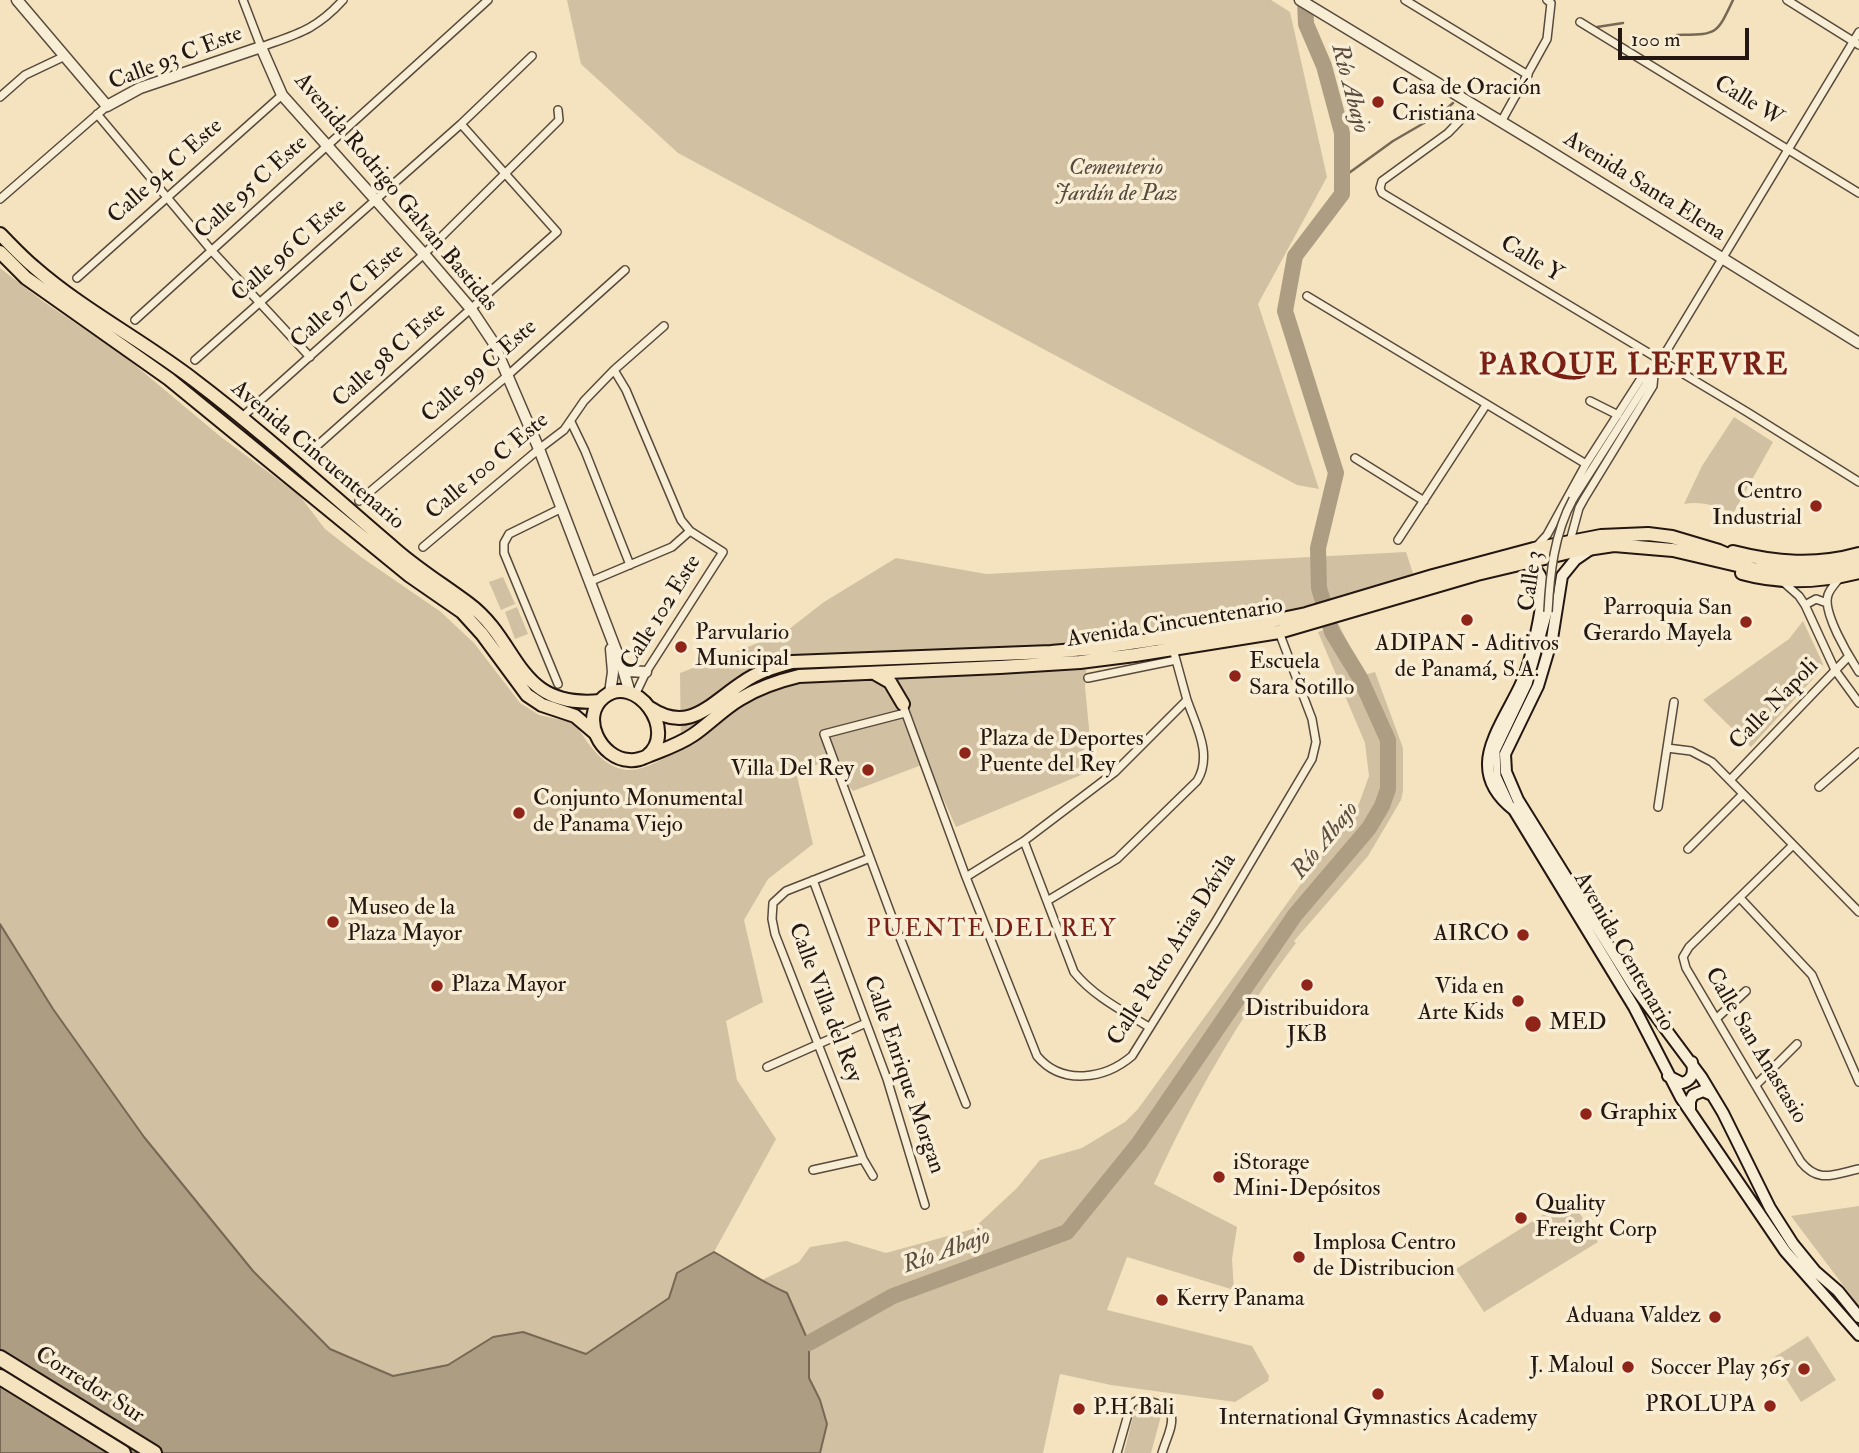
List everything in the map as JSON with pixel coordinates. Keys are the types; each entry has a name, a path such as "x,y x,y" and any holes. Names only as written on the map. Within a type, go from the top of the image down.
{"highway":[{"name":"Corredor Sur","path":"0,1358 154,1453"},
{"name":"Corredor Sur","path":"0,1377 123,1453"}],"main road":[{"name":"Avenida Cincuentenario","path":"0,234 34,268 192,379 397,551 471,605 491,626 535,686 548,694 572,701 605,697"},
{"name":"Avenida Cincuentenario","path":"0,252 26,278 169,379 410,576 462,612 482,634 527,695 542,705 575,716 595,733"},
{"name":"Avenida Cincuentenario","path":"1334,612 1433,576 1570,541 1625,534 1672,537 1719,556 1761,568 1810,571 1859,564"},
{"name":"Avenida Cincuentenario","path":"650,708 672,719 691,717 703,712 743,682 776,666 807,660 1051,652 1308,619 1525,562 1614,545 1800,562 1821,562 1859,554"},
{"path":"1542,580 1550,570 1559,572 1562,576 1575,560 1592,548"},
{"name":"Avenida Cincuentenario","path":"1719,556 1726,568 1745,575 1780,580 1813,580 1859,572"},
{"path":"1525,562 1536,570 1542,580"},
{"name":"Avenida Centenario","path":"1562,576 1545,663 1528,708 1508,745 1504,759 1506,772 1518,800 1635,988 1692,1062 1770,1208 1793,1244 1859,1317"},
{"name":"Avenida Centenario","path":"1542,580 1534,643 1521,684 1511,698 1488,755 1494,787 1503,801 1514,810 1634,1007 1668,1076 1690,1111 1785,1251 1859,1335"},
{"name":"Avenida Cincuentenario","path":"647,756 692,735 738,699 766,686 799,676 1080,662 1175,654 1279,632 1308,619"},
{"path":"776,666 878,664 895,672"},
{"path":"903,704 906,683 923,670"},
{"path":"872,673 890,682 903,704"},
{"path":"619,692 632,694 650,708 659,736 656,747 647,756 634,761 622,759 605,749 595,733 593,718 605,697 619,692"},
{"path":"1668,1076 1682,1083 1689,1080 1694,1071 1692,1062"},
{"path":"1690,1111 1693,1095 1703,1091 1712,1095"}],"street":[{"path":"17,0 107,106"},
{"path":"243,0 261,47"},
{"name":"Calle 93 C Este","path":"0,199 107,106 140,88 311,29 328,17 343,0"},
{"name":"Calle 95 C Este","path":"135,320 488,0"},
{"name":"Avenida Santa Elena","path":"1300,0 1859,343"},
{"path":"1405,0 1528,75"},
{"path":"1787,0 1856,43"},
{"path":"1501,122 1547,40 1549,1"},
{"name":"Calle W","path":"1580,22 1859,192"},
{"name":"Calle 3","path":"1514,810 1497,776 1496,751 1528,684 1548,612 1553,557 1573,499 1856,43 1859,32"},
{"name":"Avenida Rodrigo Galvan Bastidas","path":"261,47 282,95 471,309 493,342 539,449 632,694"},
{"path":"0,97 25,75 65,56"},
{"name":"Calle 96 C Este","path":"195,360 461,124 533,56"},
{"name":"Calle 94 C Este","path":"77,278 282,95"},
{"name":"Calle Y","path":"1474,106 1448,133 1382,181 1382,194 1859,482"},
{"name":"Calle 97 C Este","path":"241,418 424,254 559,120 558,110"},
{"path":"97,114 165,198 310,357"},
{"path":"461,124 505,174"},
{"name":"Calle 98 C Este","path":"310,452 556,232 505,174"},
{"name":"Calle 99 C Este","path":"359,501 507,376 625,270"},
{"path":"1307,296 1586,464"},
{"name":"Calle 100 C Este","path":"423,547 565,430 584,401 664,326"},
{"path":"589,582 672,547 690,531 681,520 626,390 614,370"},
{"name":"Calle 3","path":"1534,549 1547,535 1586,464 1640,380 1655,370"},
{"name":"Calle 3","path":"1570,541 1579,508 1653,386 1655,370"},
{"path":"1590,401 1618,415"},
{"path":"1398,540 1486,405"},
{"path":"570,422 586,452 630,565"},
{"path":"1355,458 1424,501"},
{"path":"558,684 504,553 504,542 509,534 562,508"},
{"name":"Calle 102 Este","path":"632,694 723,552 690,531"},
{"path":"1841,576 1830,591 1827,603 1829,613 1859,672"},
{"path":"1780,580 1799,596 1805,605 1835,670 1859,704"},
{"path":"1805,605 1816,598 1827,603"},
{"name":"Calle Pedro Arias Dávila","path":"895,672 903,704 966,877 1037,1056 1049,1068 1074,1076 1091,1076 1118,1068 1132,1056 1312,759 1315,742 1312,719 1279,632"},
{"name":"Avenida Rodrigo Galvan Bastidas","path":"605,697 614,672 610,635"},
{"path":"1047,901 1116,859 1197,781 1203,772 1205,754 1175,654 1088,678"},
{"name":"Calle Napoli","path":"1730,780 1849,656"},
{"path":"622,666 628,671 646,672"},
{"path":"966,877 1024,841 1115,772 1187,700"},
{"path":"1658,807 1674,702"},
{"path":"903,704 824,734 966,1104"},
{"path":"1667,748 1702,755 1730,780 1859,912"},
{"path":"1819,787 1859,752"},
{"path":"1688,849 1743,794"},
{"path":"1024,841 1069,960 1083,984 1149,1027"},
{"name":"Calle San Anastasio","path":"1793,845 1689,947 1683,957 1686,968 1801,1162 1810,1172 1820,1177 1859,1169"},
{"name":"Calle Villa del Rey","path":"870,858 786,891 773,903 772,919 775,934 863,1159 873,1177"},
{"name":"Calle Enrique Morgan","path":"813,880 887,1079 925,1205"},
{"path":"1740,898 1814,978 1859,1082"},
{"path":"1717,1018 1746,991"},
{"path":"767,1067 866,1023"},
{"path":"1757,1084 1797,1044"},
{"path":"813,1170 863,1159"},
{"path":"1117,1453 1131,1404 1143,1399 1167,1406 1171,1412 1172,1419 1162,1453"}],"green space":[{"name":"Cementerio Jardín de Paz","path":"567,0 1271,0 1290,12 1327,177 1258,304 1319,489 1297,485 678,153 581,64"},
{"path":"0,268 44,302 124,356 221,437 299,495 325,529 441,612 474,643 520,703 539,715 575,723 587,742 603,759 622,769 645,767 681,749 680,673 784,633 824,602 896,558 986,574 1406,552 1415,579 1265,616 1088,645 1085,687 1093,770 956,827 927,763 853,791 828,761 796,772 813,844 768,879 744,920 763,1002 726,1021 737,1080 776,1139 714,1252 760,1281 799,1262 810,1247 846,1241 886,1253 973,1229 1017,1188 1040,1160 1082,1148 1125,1122 1138,1109 1359,804 1369,776 1365,743 1318,632 1339,625 1364,675 1375,672 1403,748 1401,800 1368,856 1294,941 1296,943 1236,1029 1201,1090 1154,1184 1237,1227 1232,1259 1234,1290 1127,1257 1107,1310 1252,1346 1269,1376 1268,1381 1235,1402 1111,1385 1060,1374 1043,1453 0,1453"},
{"path":"1734,417 1773,442 1735,510 1732,514 1709,504 1684,504 1702,466"},
{"path":"503,577 515,604 501,610 489,582"},
{"path":"517,607 528,634 515,639 505,612"},
{"path":"1803,621 1823,664 1821,670 1751,747 1703,700 1789,639"},
{"path":"1570,1198 1598,1242 1484,1312 1456,1269"},
{"path":"1859,1206 1859,1305 1858,1305 1791,1216"},
{"name":"Soccer Play 365","path":"1808,1336 1836,1380 1801,1402 1773,1358"},
{"path":"1135,1409 1161,1416 1151,1453 1124,1453"}],"shaded area":[{"path":"0,924 53,1009 144,1137 253,1271 330,1349 393,1376 448,1365 493,1337 523,1332 586,1354 669,1298 677,1273 714,1252 787,1293 809,1343 809,1378 820,1400 827,1424 820,1453 0,1453"}],"waterway":[{"name":"Río Abajo","path":"809,1343 893,1296 1067,1232 1139,1143 1295,915 1369,828 1382,806 1388,789 1388,740 1360,678 1332,632 1319,588 1318,548 1336,473 1285,311 1295,256 1342,194 1342,133 1324,66 1306,24 1305,0"},
{"path":"1677,35 1714,31 1723,21 1733,0"},
{"path":"1597,27 1623,23"},
{"path":"1342,178 1393,141 1443,112 1453,103"}],"place":[{"name":"Casa de Oración Cristiana","path":"1378,102"},
{"name":"Centro Industrial","path":"1816,506"},
{"name":"ADIPAN - Aditivos de Panamá, S.A.","path":"1467,620"},
{"name":"Parroquia San Gerardo Mayela","path":"1746,622"},
{"name":"Parvulario Municipal","path":"681,647"},
{"name":"Escuela Sara Sotillo","path":"1235,676"},
{"name":"Plaza de Deportes Puente del Rey","path":"965,753"},
{"name":"Villa Del Rey","path":"868,770"},
{"name":"Conjunto Monumental de Panama Viejo","path":"519,813"},
{"name":"Museo de la Plaza Mayor","path":"333,922"},
{"name":"AIRCO","path":"1523,935"},
{"name":"Distribuidora JKB","path":"1307,985"},
{"name":"Plaza Mayor","path":"437,986"},
{"name":"Vida en Arte Kids","path":"1518,1001"},
{"name":"MED","path":"1533,1024"},
{"name":"Graphix","path":"1586,1114"},
{"name":"iStorage Mini-Depósitos","path":"1219,1177"},
{"name":"Quality Freight Corp","path":"1521,1218"},
{"name":"Implosa Centro de Distribucion","path":"1299,1257"},
{"name":"Kerry Panama","path":"1162,1300"},
{"name":"Aduana Valdez","path":"1715,1317"},
{"name":"J. Maloul","path":"1628,1367"},
{"name":"Soccer Play 365","path":"1804,1369"},
{"name":"International Gymnastics Academy","path":"1378,1394"},
{"name":"PROLUPA","path":"1770,1406"},
{"name":"P.H. Bali","path":"1079,1409"}],"district":[{"name":"PARQUE LEFEVRE","path":"1634,368"},
{"name":"PUENTE DEL REY","path":"992,931"}]}
